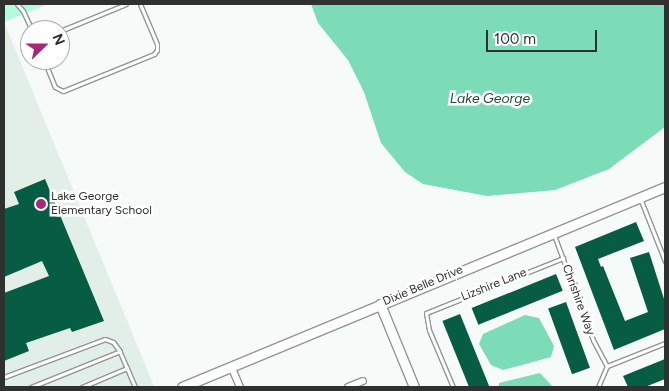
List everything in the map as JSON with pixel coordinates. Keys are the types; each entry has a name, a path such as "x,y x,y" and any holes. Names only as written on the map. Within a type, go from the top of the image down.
{"street":[{"name":"Dixie Belle Drive","path":"182,387 665,186"},
{"path":"380,304 414,387"},
{"path":"232,366 240,387"},
{"path":"348,387 364,381"}],"lane":[{"path":"17,4 27,20"},
{"path":"70,27 126,4"},
{"path":"48,70 55,87 63,92 154,54 157,50 157,44 140,4"},
{"path":"640,197 665,261"},
{"name":"Chrishire Way","path":"553,232 593,340 607,366"},
{"name":"Lizshire Lane","path":"453,387 429,330 426,314 563,258"},
{"path":"4,377 101,339 113,342 120,351 135,387"},
{"path":"598,387 607,366 665,343"},
{"path":"32,387 120,351"},
{"path":"82,387 127,368"}],"shaded area":[{"path":"4,4 48,4 4,22"},
{"name":"Lake George Elementary School","path":"4,22 20,61 20,70 24,70 154,386 4,387"}],"water":[{"name":"Lake George","path":"311,4 665,4 665,127 609,169 555,190 487,196 423,184 405,172 381,143 364,92 348,60 318,23"},
{"path":"525,315 539,318 554,346 551,357 503,370 491,365 479,344 483,334"},
{"path":"540,373 553,387 499,387 499,383"}],"building":[{"path":"45,179 104,321 72,332 70,328 26,343 29,351 4,361 4,293 49,276 42,261 4,277 4,209 19,204 14,192"},
{"path":"636,222 644,241 598,259 601,267 603,266 625,321 648,312 630,258 649,252 665,302 665,329 614,350 575,247"},
{"path":"556,274 563,291 478,325 472,308"},
{"path":"566,302 590,368 572,374 548,308"},
{"path":"460,314 489,387 469,387 442,321"},
{"path":"665,359 665,379 645,387 628,387 623,376"}],"place":[{"name":"Lake George Elementary School","path":"41,204"}]}
